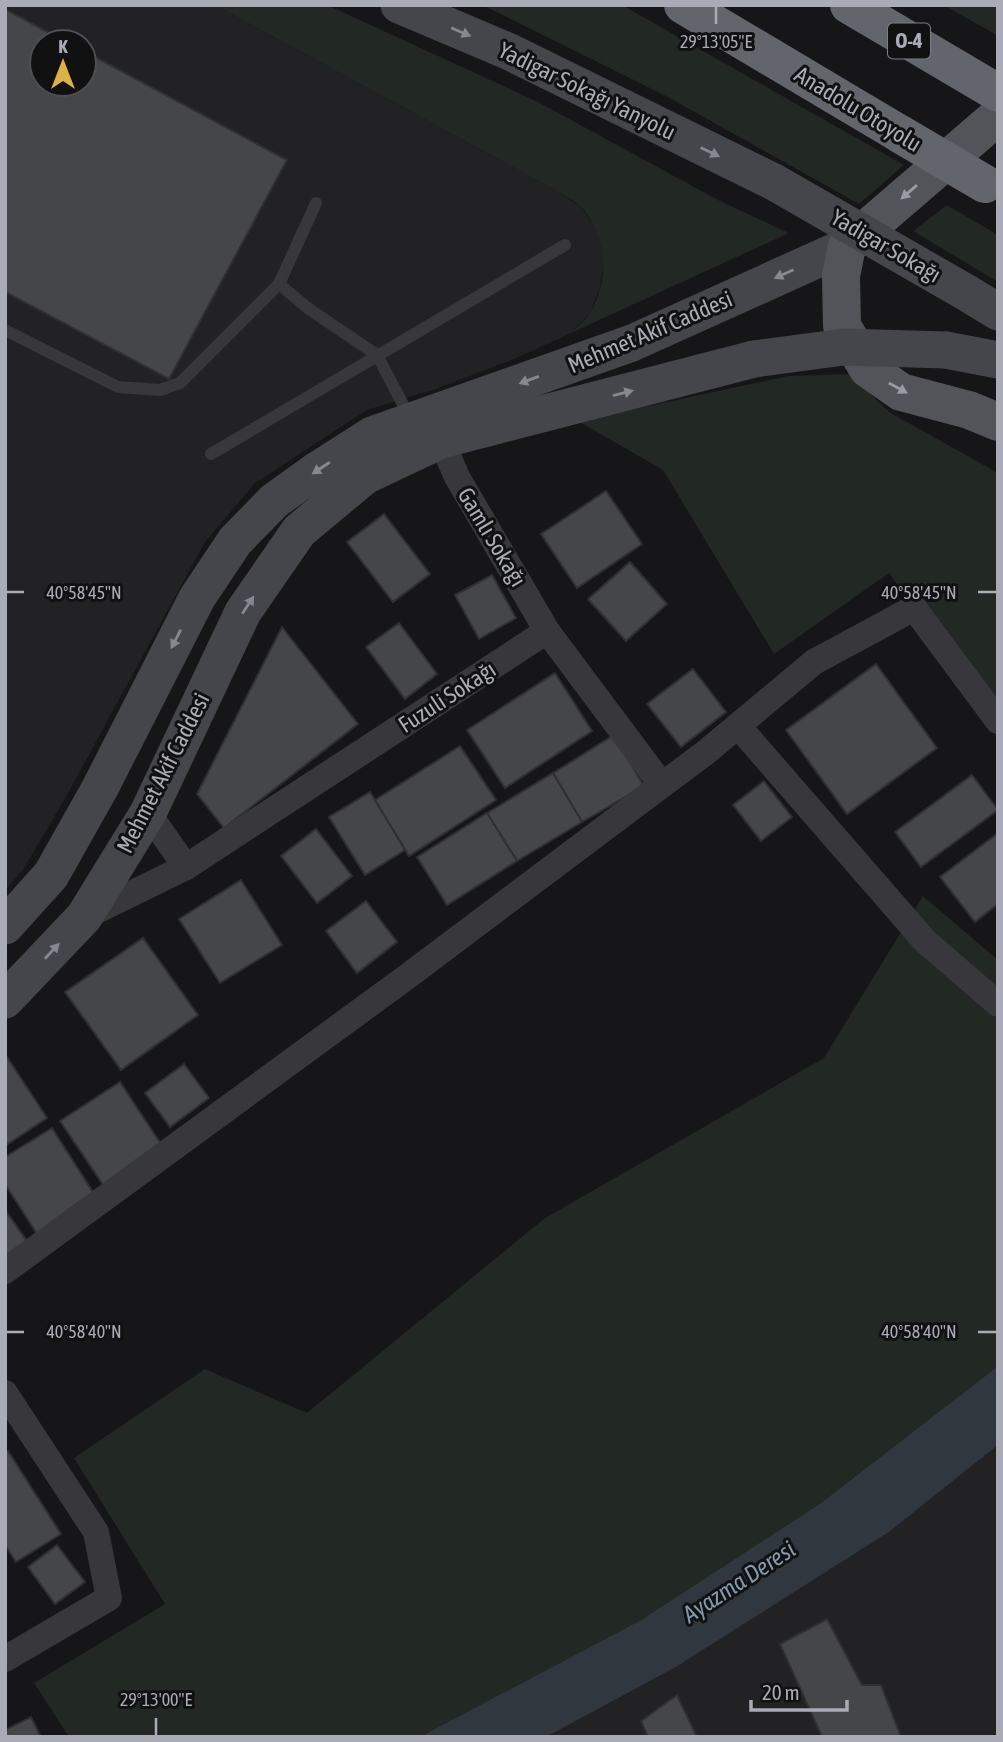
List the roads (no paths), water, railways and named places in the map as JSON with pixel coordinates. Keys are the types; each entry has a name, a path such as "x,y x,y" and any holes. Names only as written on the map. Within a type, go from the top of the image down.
{"highway":[{"name":"Anadolu Otoyolu","path":"683,5 992,188"},
{"name":"O-4","path":"849,5 984,85"}],"main road":[{"name":"Yadigar Sokağı Yanyolu","path":"398,5 510,52 774,182"},
{"name":"Mehmet Akif Caddesi","path":"5,1000 84,917 148,813 243,612 299,531 365,476 427,430 632,343 847,246 998,116"},
{"name":"Yadigar Sokağı","path":"774,182 998,312"},
{"path":"847,246 841,276 842,326 869,369 901,392 969,410 998,422"},
{"name":"Mehmet Akif Caddesi","path":"5,926 51,875 100,788 197,598 235,541 274,501 372,435 427,430 754,359 844,347 946,350 998,360"},
{"path":"274,501 299,531"}],"street":[{"name":"Gamlı Sokağı","path":"427,430 547,631"},
{"path":"5,1272 408,976 662,785 814,662 914,608 998,721"},
{"path":"547,631 662,785"},
{"name":"Fuzuli Sokağı","path":"84,917 186,867 547,631"},
{"path":"738,726 925,941 998,1004"},
{"path":"148,813 186,867"},
{"path":"5,1393 96,1532 109,1598 5,1659"}],"lane":[{"path":"5,330 118,387 160,390 180,383 279,284 316,203"},
{"path":"211,454 565,245"},
{"path":"279,284 309,309 377,355 427,430"}],"water":[{"name":"Ayazma Deresi","path":"998,1366 998,1445 889,1532 676,1667 546,1737 420,1737 641,1620 821,1503"}]}
